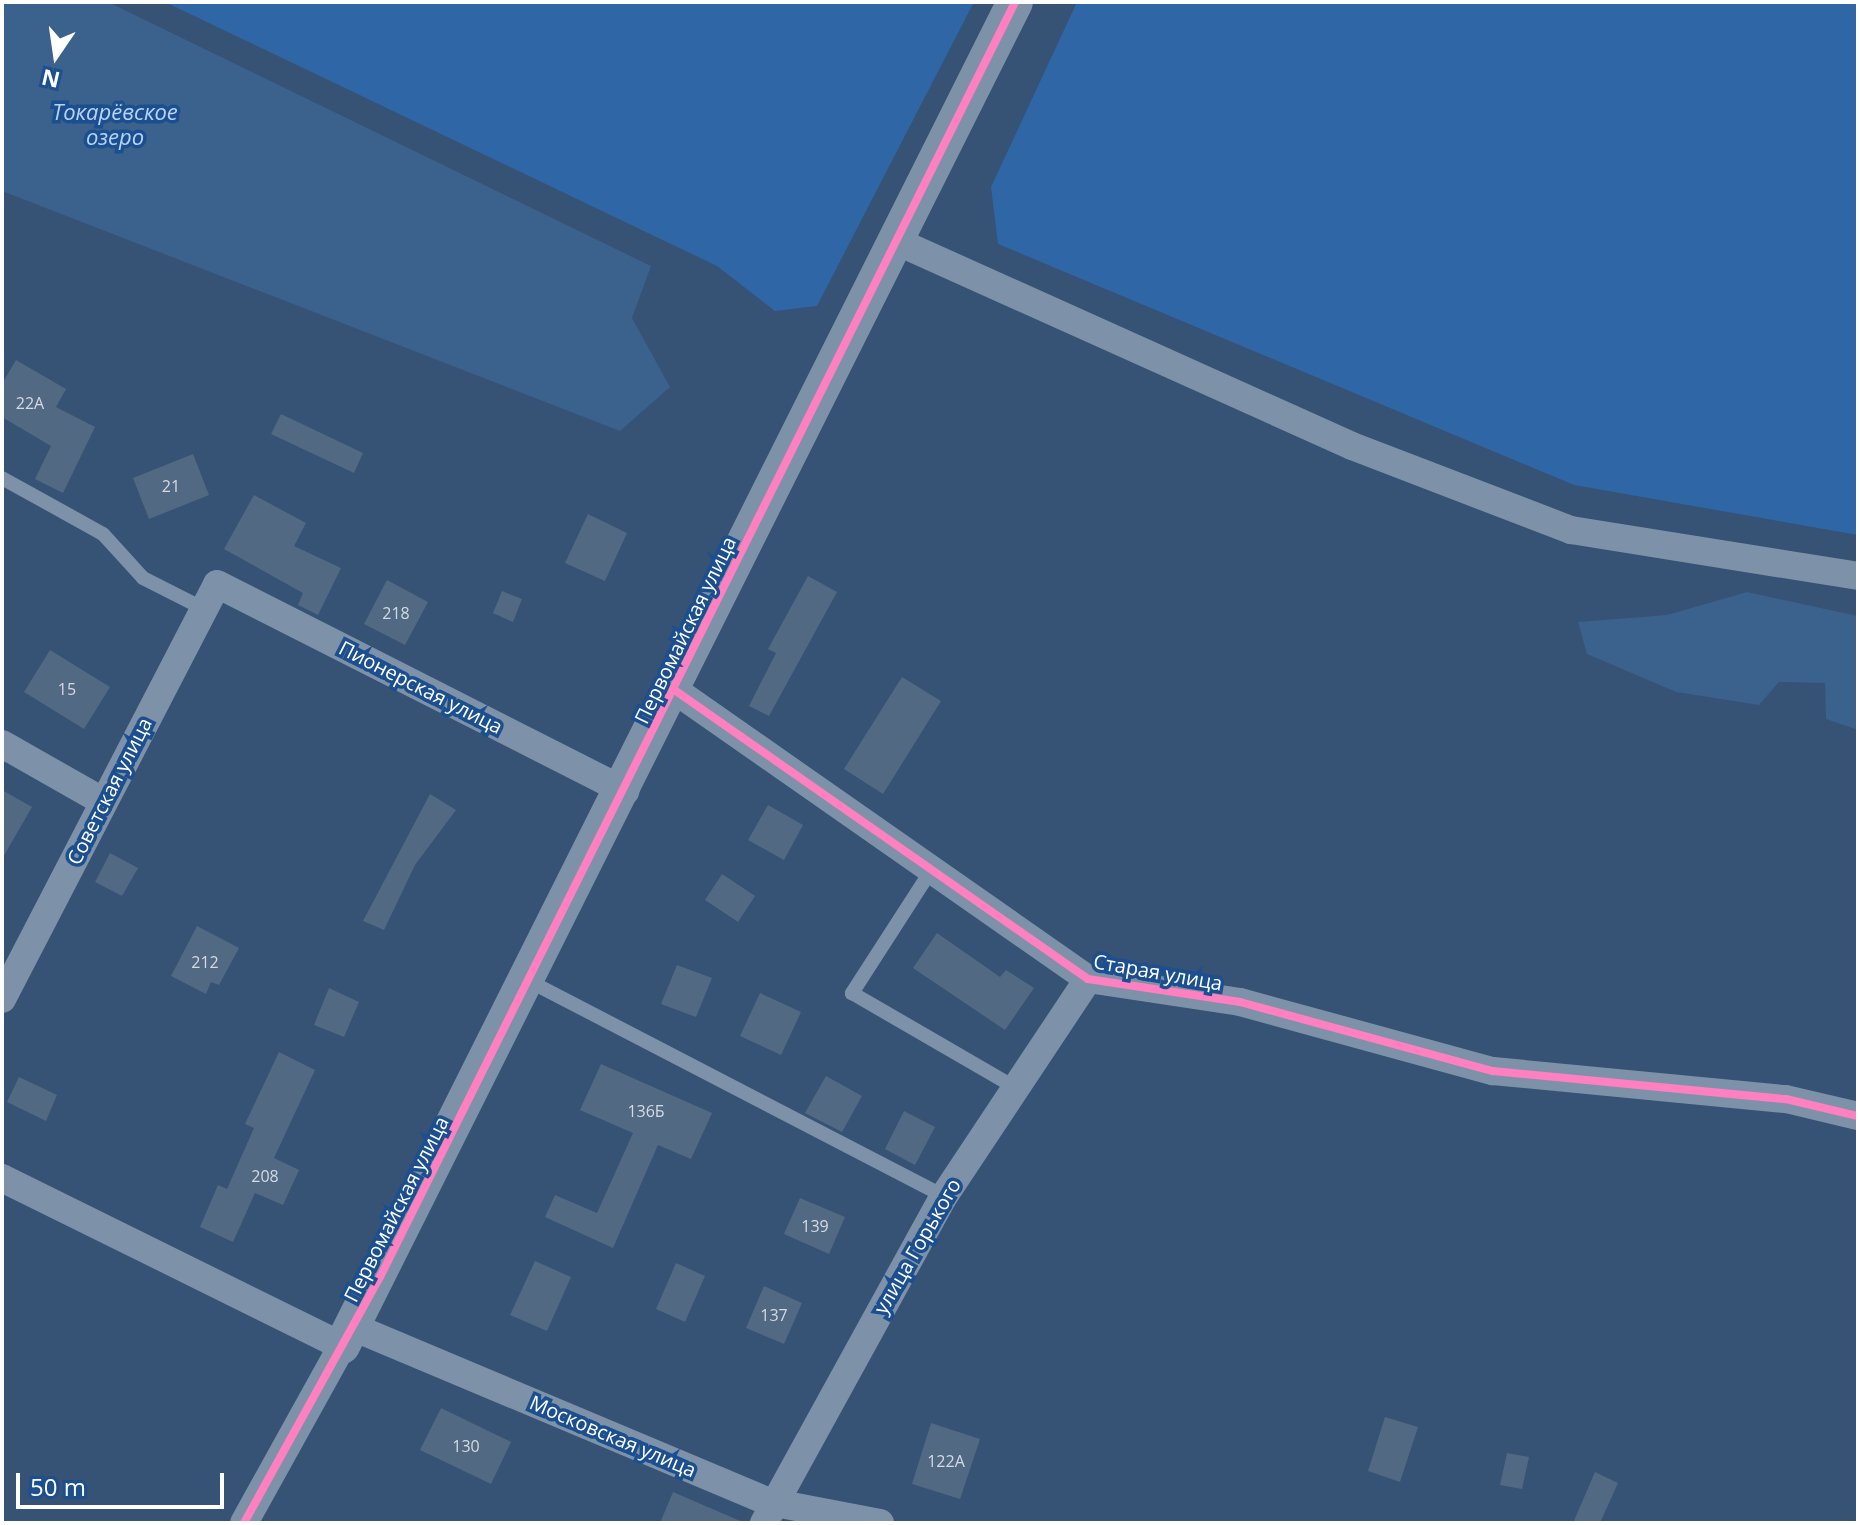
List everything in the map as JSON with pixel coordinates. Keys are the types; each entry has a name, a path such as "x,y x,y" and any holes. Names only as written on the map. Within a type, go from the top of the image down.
{"street":[{"name":"Первомайская улица","path":"244,1523 348,1336 529,981 1015,2"},
{"path":"896,241 1352,446 1571,530 1858,576"},
{"name":"Пионерская улица","path":"210,596 625,791"},
{"name":"Советская улица","path":"2,999 210,596"},
{"name":"Старая улица","path":"673,689 1088,979 1240,1002 1493,1071 1786,1099 1858,1116"},
{"path":"2,744 104,802"},
{"name":"улица Горького","path":"767,1512 944,1196 1088,979"},
{"name":"Московская улица","path":"2,1178 348,1336 767,1512 880,1523"}],"lane":[{"path":"2,478 103,534 143,578 210,596"},
{"path":"932,869 852,993 1014,1087"},
{"path":"529,981 944,1196"}],"shaded area":[{"path":"165,2 974,2 817,306 775,311 717,266"},
{"path":"1077,2 1858,2 1858,535 1574,485 998,244 991,187"}],"water":[{"name":"Токарёвское озеро","path":"2,2 108,2 651,266 632,318 670,387 620,431 2,191"},
{"path":"1747,592 1858,616 1858,730 1826,719 1825,683 1779,682 1759,705 1676,692 1587,654 1578,622 1667,615"}],"building":[{"path":"16,360 66,389 56,407 95,427 63,493 35,479 51,446 2,417 2,384"},
{"path":"281,414 363,453 354,473 271,434"},
{"path":"193,454 209,495 149,519 133,478"},
{"path":"254,495 306,523 294,546 341,568 318,615 298,605 303,593 224,549"},
{"path":"588,514 627,533 605,581 565,563"},
{"path":"808,576 837,592 769,716 749,706 776,653 768,649"},
{"path":"387,580 428,602 405,645 364,624"},
{"path":"502,591 522,599 513,622 493,613"},
{"path":"50,650 110,687 84,729 24,692"},
{"path":"902,677 941,701 883,794 844,769"},
{"path":"2,790 32,807 2,859"},
{"path":"430,794 456,810 415,865 384,930 363,921"},
{"path":"768,805 803,825 784,860 748,840"},
{"path":"110,853 138,868 122,896 95,882"},
{"path":"722,874 755,896 738,922 705,900"},
{"path":"197,926 239,948 219,985 211,982 206,994 171,976"},
{"path":"937,933 1000,977 1006,970 1034,988 1005,1030 913,968"},
{"path":"677,965 712,978 696,1017 661,1004"},
{"path":"329,988 359,1002 344,1037 314,1025"},
{"path":"760,993 801,1012 781,1055 740,1036"},
{"path":"279,1052 315,1070 274,1158 299,1170 283,1205 255,1193 233,1242 200,1227 218,1185 227,1189 254,1128 245,1124"},
{"path":"601,1064 712,1113 691,1159 658,1145 613,1248 545,1217 555,1195 597,1213 633,1133 580,1110"},
{"path":"826,1076 862,1096 842,1132 805,1113"},
{"path":"19,1077 57,1095 46,1121 7,1102"},
{"path":"904,1111 935,1127 915,1165 885,1149"},
{"path":"800,1198 845,1217 829,1254 784,1234"},
{"path":"535,1261 571,1277 547,1331 510,1315"},
{"path":"676,1263 705,1276 685,1322 656,1309"},
{"path":"764,1286 802,1303 784,1344 746,1328"},
{"path":"441,1408 511,1442 491,1484 420,1450"},
{"path":"1385,1417 1418,1427 1400,1482 1368,1471"},
{"path":"931,1423 980,1439 960,1499 912,1484"},
{"path":"1507,1453 1529,1457 1522,1489 1500,1485"},
{"path":"1595,1472 1618,1483 1600,1523 1573,1523"},
{"path":"673,1492 745,1523 660,1523"}],"cycle path":[{"path":"244,1523 380,1277 1015,2"},
{"path":"673,689 1088,979 1240,1002 1493,1071 1786,1099 1858,1116"}]}
